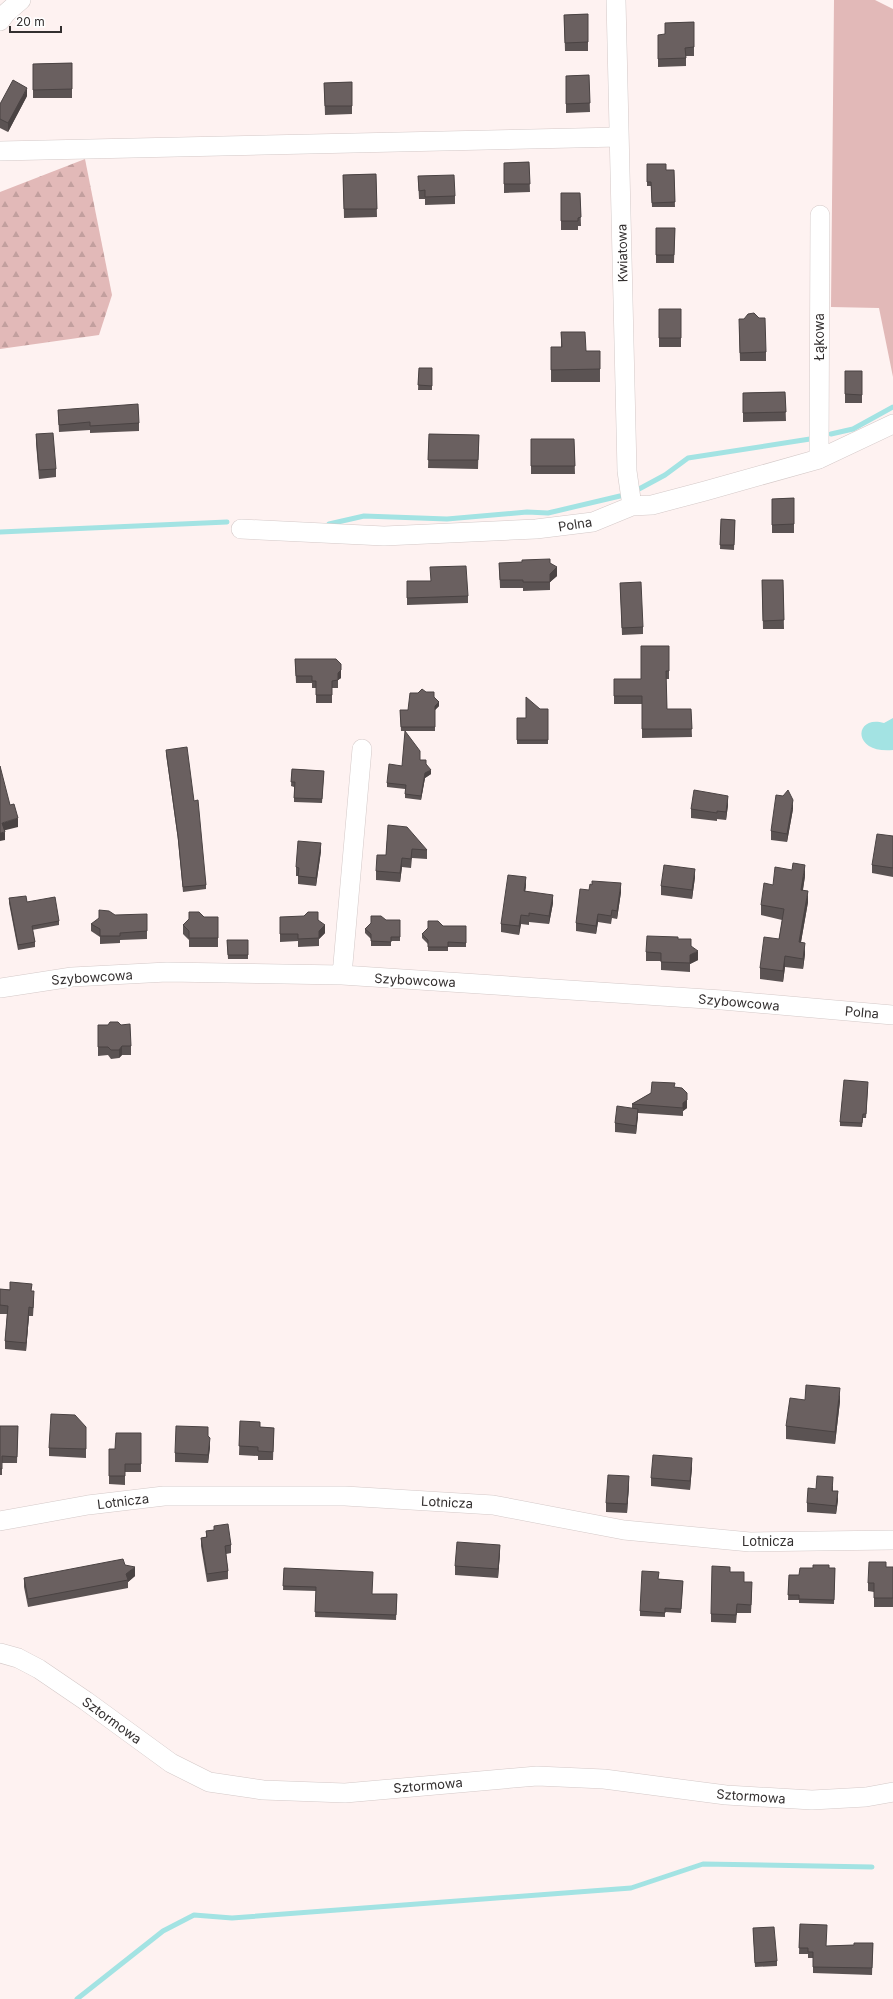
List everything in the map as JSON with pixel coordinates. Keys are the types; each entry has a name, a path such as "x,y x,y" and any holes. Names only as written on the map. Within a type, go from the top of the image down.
{"street":[{"path":"0,21 6,13 21,0"},
{"name":"Kwiatowa","path":"616,0 628,471 632,506"},
{"path":"0,151 619,137"},
{"name":"Łąkowa","path":"819,459 820,215"},
{"name":"Polna","path":"241,530 384,536 536,529 593,522 632,506 652,504 705,491 819,459 893,424"},
{"path":"342,975 362,750"},
{"name":"Szybowcowa","path":"0,988 72,977 167,972 342,975 585,990 831,1010"},
{"name":"Polna","path":"831,1010 893,1015"},
{"name":"Lotnicza","path":"0,1521 88,1505 164,1496 345,1496 493,1505 624,1530 750,1542 893,1540"},
{"name":"Sztormowa","path":"0,1653 18,1658 39,1669 171,1763 209,1782 263,1790 345,1792 537,1776 604,1779 726,1795 812,1800 866,1797 893,1792"}],"green space":[{"path":"834,0 875,0 893,9 893,377 879,308 831,307"},
{"path":"85,159 112,295 99,335 0,349 0,192"}],"water":[{"path":"893,718 893,750 879,750 870,746 864,741 862,735 863,729 867,724 874,722 884,723"}],"building":[{"path":"588,14 588,42 565,43 564,15"},
{"path":"694,22 694,47 685,48 686,58 658,59 658,35 665,34 665,23"},
{"path":"72,63 72,89 33,90 33,64"},
{"path":"589,75 590,103 566,104 566,76"},
{"path":"13,80 27,88 8,123 0,119 0,104"},
{"path":"352,82 352,106 325,106 324,83"},
{"path":"529,162 530,184 504,184 504,163"},
{"path":"647,164 666,164 666,170 674,170 675,202 652,203 651,182 647,182"},
{"path":"376,174 377,209 344,209 343,175"},
{"path":"454,175 455,196 425,197 425,190 419,191 418,176"},
{"path":"561,193 580,193 581,217 578,218 578,221 561,221"},
{"path":"656,228 675,228 674,255 656,255"},
{"path":"659,309 681,309 681,338 659,338"},
{"path":"754,313 759,318 765,318 766,352 740,353 739,319 744,319 748,314"},
{"path":"561,332 585,332 586,351 600,351 600,369 551,370 551,347 562,347"},
{"path":"419,368 432,368 432,386 418,385"},
{"path":"845,371 862,371 862,395 845,394"},
{"path":"785,392 786,412 743,413 743,393"},
{"path":"138,404 139,423 90,426 90,422 59,425 58,410"},
{"path":"53,433 56,469 39,470 36,434"},
{"path":"429,434 479,435 478,460 428,460"},
{"path":"531,439 574,439 575,466 531,466"},
{"path":"794,498 794,524 772,525 772,499"},
{"path":"721,519 735,520 734,545 720,545"},
{"path":"550,559 550,563 557,567 550,574 550,582 500,580 499,563"},
{"path":"466,566 468,596 407,598 407,581 431,581 430,567"},
{"path":"762,580 783,580 784,620 763,621"},
{"path":"641,582 643,627 622,628 620,583"},
{"path":"641,646 669,646 669,671 666,671 667,709 691,709 692,729 642,729 642,696 614,696 614,679 641,679"},
{"path":"295,659 336,659 341,664 341,670 338,673 338,680 332,681 332,695 316,695 316,681 312,681 312,676 296,676"},
{"path":"422,689 426,692 434,692 434,697 439,702 435,706 435,727 401,727 400,710 408,710 410,693 418,693"},
{"path":"526,697 540,709 548,709 548,740 517,740 517,718 526,718"},
{"path":"405,731 420,751 420,760 426,760 426,764 431,770 425,773 421,796 405,794 406,785 387,783 389,764 402,766"},
{"path":"187,747 194,801 198,800 206,885 183,887 178,836 166,750"},
{"path":"0,766 10,805 14,804 18,818 2,823 5,832 0,833"},
{"path":"292,769 324,771 322,799 294,798 295,782 291,782"},
{"path":"694,790 728,796 726,812 717,811 717,813 691,809"},
{"path":"788,790 793,800 787,834 771,831 776,795 783,796"},
{"path":"388,825 407,827 427,850 412,849 411,859 402,858 400,873 376,871 377,855 386,855"},
{"path":"877,834 893,836 893,868 872,865"},
{"path":"298,841 321,843 316,878 298,876 299,868 296,867"},
{"path":"793,863 805,865 801,890 808,891 799,942 805,943 803,959 785,956 783,971 760,968 764,937 779,939 784,909 761,905 764,883 773,885 775,867 792,870"},
{"path":"664,865 695,869 692,890 661,886"},
{"path":"508,875 526,877 524,891 553,895 549,916 529,913 529,916 521,915 519,926 501,924"},
{"path":"592,881 621,883 617,911 612,910 611,916 598,914 596,926 576,923 580,889 589,890 590,884 592,885"},
{"path":"26,896 27,902 55,897 59,921 32,926 35,942 18,945 9,898"},
{"path":"99,910 109,911 115,915 147,914 147,931 120,933 120,936 100,936 100,929 91,924 99,918"},
{"path":"189,912 199,912 204,917 218,917 218,938 189,938 189,931 183,925 189,919"},
{"path":"308,912 318,912 318,920 325,925 319,931 319,938 298,939 298,934 280,934 280,917 304,916"},
{"path":"371,916 381,916 386,920 400,920 400,937 391,937 391,942 371,941 371,934 365,929 371,923"},
{"path":"428,921 438,921 443,926 466,926 466,943 448,942 448,947 428,947 428,940 422,934 428,928"},
{"path":"647,936 691,939 691,946 698,951 690,955 690,963 661,962 661,953 646,952"},
{"path":"227,940 248,940 248,955 228,955"},
{"path":"110,1022 118,1022 121,1025 130,1024 131,1046 122,1046 119,1050 111,1050 108,1047 98,1047 98,1025 108,1025"},
{"path":"844,1080 868,1082 866,1114 863,1114 862,1123 840,1122"},
{"path":"652,1082 675,1083 674,1087 682,1088 687,1093 687,1100 683,1103 683,1108 632,1104 651,1093"},
{"path":"617,1106 638,1109 636,1126 615,1123"},
{"path":"10,1282 32,1284 31,1291 34,1291 33,1308 29,1307 26,1343 5,1341 8,1306 0,1305 0,1289 10,1290"},
{"path":"806,1385 840,1388 835,1432 786,1426 790,1398 805,1400"},
{"path":"51,1414 75,1415 86,1427 86,1449 49,1448"},
{"path":"240,1421 260,1422 260,1427 274,1428 273,1452 258,1451 258,1447 239,1446"},
{"path":"0,1426 18,1426 17,1457 2,1456 2,1469 0,1469"},
{"path":"176,1426 208,1427 208,1436 210,1438 208,1455 175,1453"},
{"path":"116,1433 141,1433 141,1464 125,1464 125,1476 109,1476 109,1449 115,1449"},
{"path":"653,1455 692,1458 690,1481 651,1478"},
{"path":"608,1475 629,1476 627,1504 606,1503"},
{"path":"817,1476 833,1477 832,1491 838,1491 836,1506 807,1503 808,1488 816,1489"},
{"path":"228,1524 231,1545 225,1546 228,1571 207,1574 201,1538 207,1537 206,1531 214,1530 214,1526"},
{"path":"457,1542 500,1545 498,1569 455,1566"},
{"path":"123,1559 125,1565 135,1567 126,1574 128,1580 28,1599 24,1578"},
{"path":"869,1562 886,1562 886,1567 893,1567 893,1598 874,1598 874,1583 868,1583"},
{"path":"813,1565 829,1565 829,1568 835,1568 834,1600 799,1599 799,1595 788,1595 789,1575 799,1575 800,1568 813,1568"},
{"path":"712,1566 730,1567 730,1572 744,1572 744,1582 752,1582 751,1605 737,1604 736,1615 711,1614"},
{"path":"284,1568 373,1572 372,1594 397,1594 396,1615 315,1612 316,1587 283,1586"},
{"path":"642,1571 659,1572 658,1579 683,1581 681,1609 665,1608 665,1613 640,1611"},
{"path":"800,1924 827,1925 826,1946 854,1945 854,1943 873,1943 872,1968 813,1967 813,1952 808,1952 808,1948 799,1948"},
{"path":"774,1927 777,1961 755,1963 753,1928"}],"waterway":[{"path":"831,434 853,429 893,407"},
{"path":"639,489 665,475 688,458 810,439"},
{"path":"329,524 364,516 447,519 527,512 548,513 620,496"},
{"path":"0,532 227,522"},
{"path":"77,1999 163,1931 194,1915 232,1918 631,1888 703,1864 872,1867"}]}
